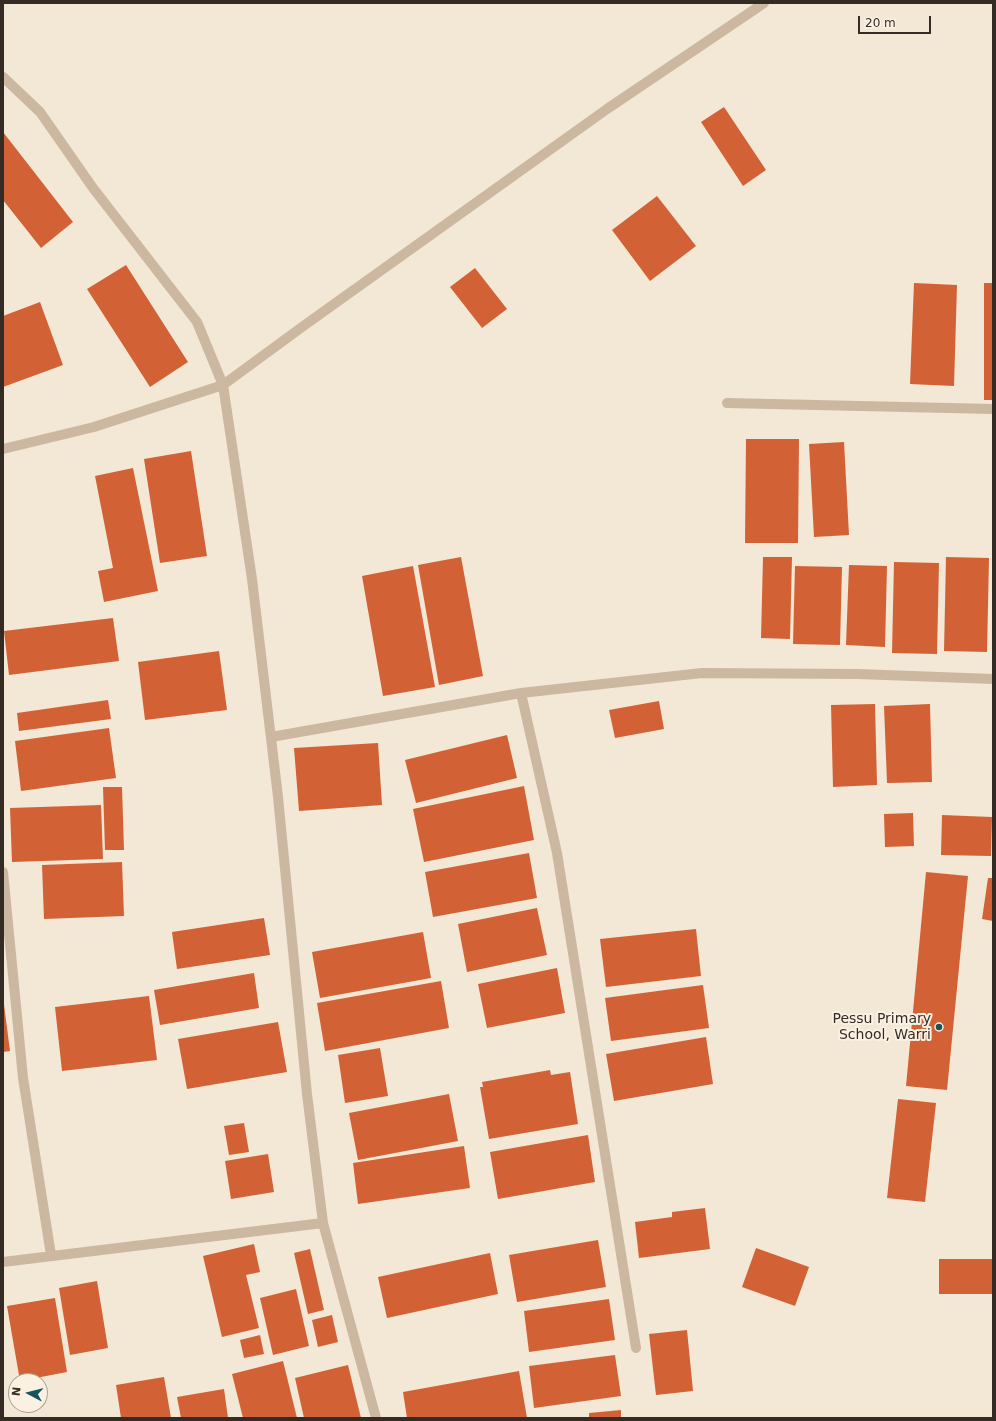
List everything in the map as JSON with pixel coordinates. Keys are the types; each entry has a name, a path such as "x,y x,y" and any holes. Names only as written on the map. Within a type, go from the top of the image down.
{"street":[{"path":"3,449 94,427 223,385 601,114 764,3"},
{"path":"3,77 40,112 93,188 198,322 223,385 252,579 271,737 307,1094 323,1223 376,1418"},
{"path":"727,402 993,409"},
{"path":"271,737 521,693 702,673 858,674 993,680"},
{"path":"521,693 557,853 636,1348"},
{"path":"3,872 23,1078 51,1255"},
{"path":"3,1262 323,1223"}],"building":[{"path":"724,107 766,170 743,186 701,122"},
{"path":"3,132 73,222 41,248 3,200"},
{"path":"657,196 696,246 650,281 612,230"},
{"path":"126,265 188,362 150,387 87,289"},
{"path":"475,268 507,309 482,328 450,287"},
{"path":"914,283 957,285 954,386 910,384"},
{"path":"984,283 993,283 993,400 984,400"},
{"path":"40,302 63,365 3,387 3,316"},
{"path":"746,439 799,439 798,543 745,543"},
{"path":"844,442 849,535 814,537 809,444"},
{"path":"191,451 207,556 160,563 144,459"},
{"path":"133,468 158,591 104,602 98,571 113,568 95,476"},
{"path":"461,557 483,676 439,685 418,565"},
{"path":"763,557 792,557 790,639 761,638"},
{"path":"946,557 989,558 987,652 944,651"},
{"path":"894,562 939,563 937,654 892,653"},
{"path":"849,565 887,566 885,647 846,645"},
{"path":"413,566 435,687 383,696 362,576"},
{"path":"795,566 842,567 840,645 793,644"},
{"path":"113,618 119,661 9,675 4,631"},
{"path":"219,651 227,710 145,720 138,662"},
{"path":"108,700 111,719 19,731 17,713"},
{"path":"659,701 664,729 615,738 609,710"},
{"path":"875,704 877,785 833,787 831,705"},
{"path":"930,704 932,782 887,783 884,706"},
{"path":"109,728 116,778 21,791 15,741"},
{"path":"507,735 517,778 416,803 405,760"},
{"path":"378,743 382,805 299,811 294,748"},
{"path":"524,786 534,840 424,862 413,809"},
{"path":"103,787 122,787 124,850 105,850"},
{"path":"101,805 103,859 12,862 10,808"},
{"path":"913,813 914,846 885,847 884,814"},
{"path":"942,815 992,817 991,856 941,855"},
{"path":"529,853 537,898 433,917 425,872"},
{"path":"122,862 124,916 44,919 42,865"},
{"path":"926,872 968,876 947,1090 906,1086"},
{"path":"988,878 993,878 993,921 982,919"},
{"path":"537,908 547,955 467,972 458,924"},
{"path":"264,918 270,955 177,969 172,932"},
{"path":"696,929 701,976 606,987 600,939"},
{"path":"423,932 431,978 320,998 312,952"},
{"path":"557,968 565,1013 487,1028 478,984"},
{"path":"254,973 259,1008 160,1025 154,990"},
{"path":"441,981 449,1028 325,1051 317,1003"},
{"path":"703,985 709,1028 611,1041 605,998"},
{"path":"149,996 157,1060 62,1071 55,1007"},
{"path":"3,997 10,1051 3,1052"},
{"path":"278,1022 287,1072 187,1089 178,1039"},
{"path":"706,1037 713,1084 614,1101 606,1054"},
{"path":"380,1048 388,1096 345,1103 338,1055"},
{"path":"550,1070 551,1075 570,1072 578,1124 489,1139 480,1087 483,1087 482,1082"},
{"path":"449,1094 458,1141 358,1160 349,1113"},
{"path":"898,1099 936,1103 925,1202 887,1198"},
{"path":"244,1123 249,1152 229,1155 224,1126"},
{"path":"588,1135 595,1182 498,1199 490,1152"},
{"path":"464,1146 470,1188 358,1204 353,1163"},
{"path":"268,1154 274,1192 231,1199 225,1161"},
{"path":"705,1208 710,1249 639,1258 635,1222 672,1217 672,1212"},
{"path":"598,1240 606,1287 517,1302 509,1255"},
{"path":"254,1244 260,1272 246,1275 259,1328 222,1337 203,1256"},
{"path":"756,1248 809,1267 795,1306 742,1287"},
{"path":"310,1249 324,1310 308,1314 294,1253"},
{"path":"490,1253 498,1294 387,1318 378,1277"},
{"path":"939,1259 993,1259 993,1294 939,1294"},
{"path":"97,1281 108,1348 70,1355 59,1288"},
{"path":"296,1289 309,1346 273,1355 260,1298"},
{"path":"55,1298 67,1372 48,1376 48,1373 19,1373 7,1306"},
{"path":"609,1299 615,1340 529,1352 524,1311"},
{"path":"332,1315 338,1342 318,1347 312,1320"},
{"path":"687,1330 693,1391 656,1395 649,1334"},
{"path":"260,1335 264,1354 244,1358 240,1340"},
{"path":"615,1355 621,1396 534,1408 529,1366"},
{"path":"283,1361 297,1418 243,1418 232,1374"},
{"path":"348,1365 361,1418 304,1418 295,1378"},
{"path":"519,1371 527,1418 407,1418 403,1392"},
{"path":"164,1377 171,1418 121,1418 116,1385"},
{"path":"224,1389 228,1418 181,1418 177,1397"},
{"path":"621,1410 621,1418 589,1418 589,1413"}],"place":[{"name":"Pessu Primary School, Warri","path":"939,1027"}]}
